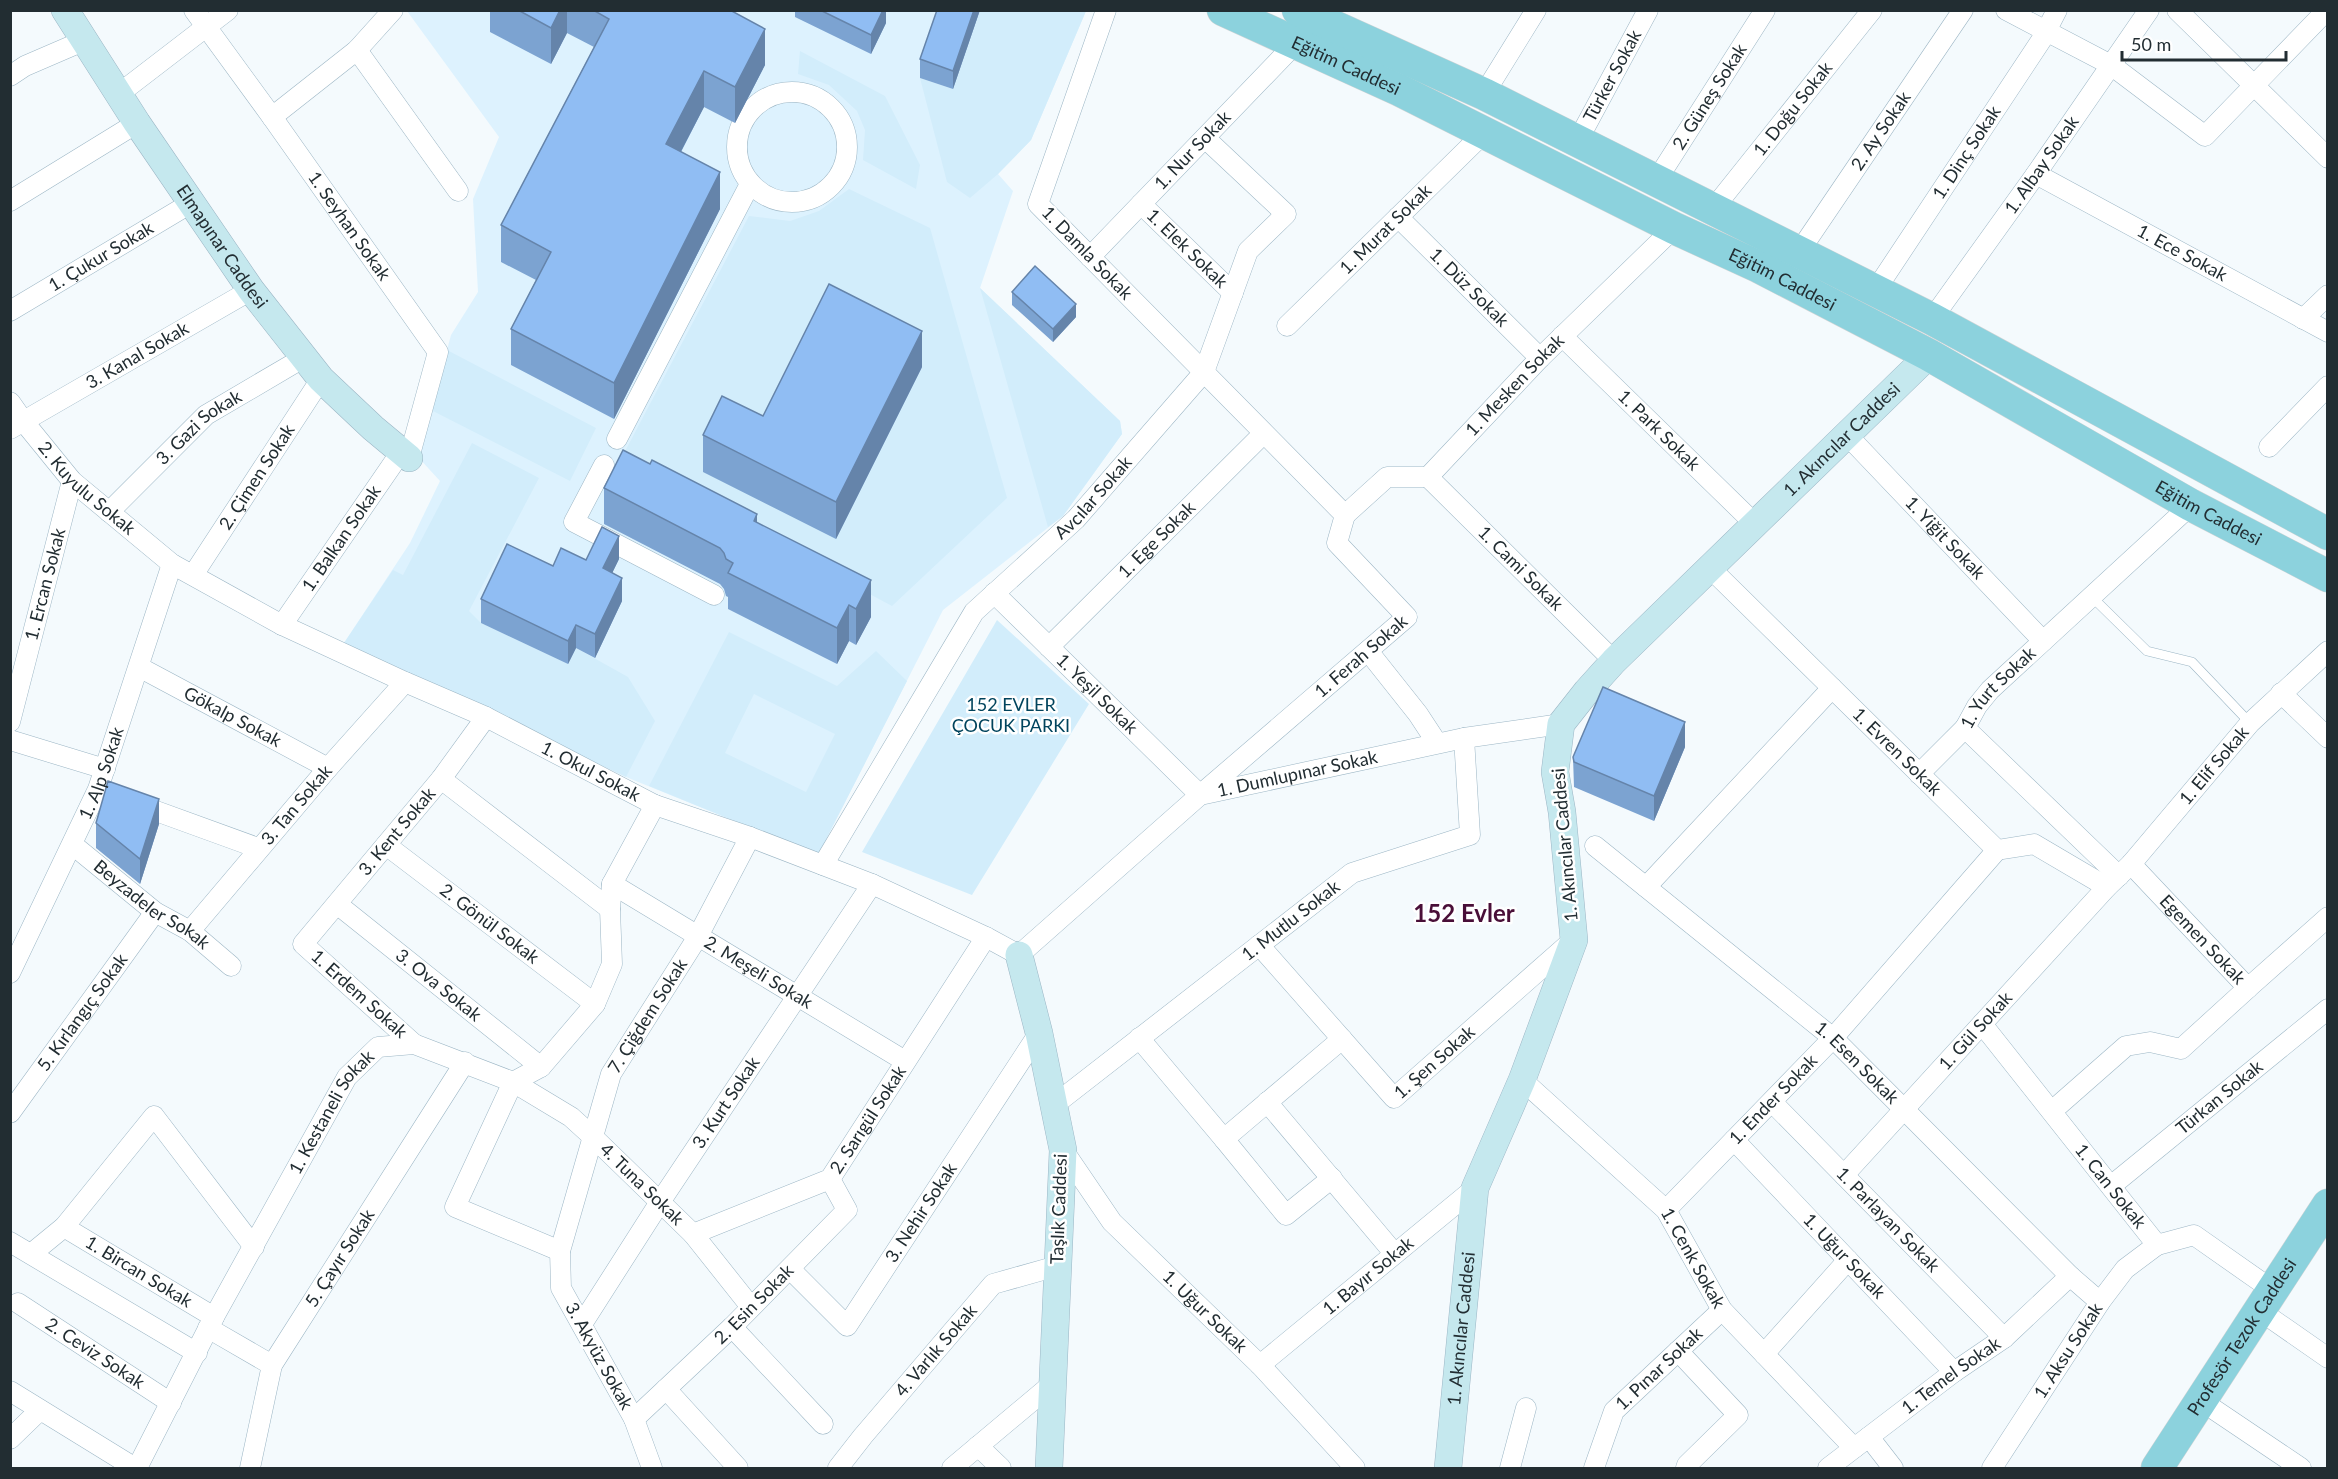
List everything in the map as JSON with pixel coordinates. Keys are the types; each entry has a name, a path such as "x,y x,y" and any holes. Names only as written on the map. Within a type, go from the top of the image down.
{"main road":[{"name":"Eğitim Caddesi","path":"1223,10 1399,90 1674,228 1759,267 1929,355 2191,505 2328,576"},
{"name":"Eğitim Caddesi","path":"1298,10 1484,94 1932,319 2328,534"},
{"name":"Profesör Tezok Caddesi","path":"2157,1468 2328,1205"}],"street":[{"name":"Elmapınar Caddesi","path":"65,10 137,123 251,290 321,379 405,455"},
{"name":"1. Seyhan Sokak","path":"194,10 438,352 405,455"},
{"path":"120,93 228,10"},
{"path":"272,117 357,51 393,10"},
{"name":"1. Damla Sokak","path":"1106,10 1038,204 1204,372"},
{"path":"1484,94 1536,10"},
{"name":"Türker Sokak","path":"1577,142 1648,10"},
{"name":"2. Güneş Sokak","path":"1656,181 1765,10"},
{"name":"1. Doğu Sokak","path":"1713,209 1872,10"},
{"name":"2. Ay Sokak","path":"1799,252 1963,10"},
{"path":"2006,10 2111,65 2205,136 2322,16"},
{"name":"1. Dinç Sokak","path":"1875,291 2046,31 2057,10"},
{"name":"1. Albay Sokak","path":"1932,319 2149,10"},
{"path":"2177,10 2328,158"},
{"path":"10,76 25,66 83,41"},
{"name":"1. Nur Sokak","path":"1090,257 1296,44"},
{"path":"357,51 458,191"},
{"path":"791,91 809,94 825,102 838,116 846,132 848,150 844,168 834,184 820,196 802,202 783,202 765,196 750,184 740,169 736,151 738,133 745,116 758,103 773,94 791,91"},
{"path":"10,201 137,123"},
{"name":"1. Murat Sokak","path":"1287,326 1485,132"},
{"name":"Avcılar Sokak","path":"824,865 974,612 1076,519 1204,372 1248,252 1286,214 1205,138"},
{"name":"1. Ece Sokak","path":"2036,174 2328,332"},
{"path":"617,439 750,184"},
{"name":"1. Çukur Sokak","path":"10,311 191,203"},
{"name":"1. Elek Sokak","path":"1141,204 1233,292"},
{"name":"1. Düz Sokak","path":"1398,218 1540,358"},
{"name":"1. Mesken Sokak","path":"1428,477 1540,358 1674,228"},
{"name":"3. Kanal Sokak","path":"17,425 251,290"},
{"path":"2303,319 2328,295"},
{"name":"1. Park Sokak","path":"1562,336 1755,524"},
{"name":"1. Akıncılar Caddesi","path":"1448,1468 1475,1188 1522,1080 1574,940 1562,812 1555,772 1561,724 1614,661 1929,355"},
{"name":"3. Gazi Sokak","path":"109,512 206,415 303,358"},
{"path":"1204,372 1345,515 1387,477 1428,477"},
{"name":"2. Çimen Sokak","path":"193,575 321,379"},
{"path":"2269,447 2328,386"},
{"name":"2. Kuyulu Sokak","path":"10,402 17,425 72,481 172,564"},
{"name":"1. Ege Sokak","path":"1049,647 1263,434"},
{"name":"1. Yiğit Sokak","path":"1846,435 2043,641"},
{"name":"1. Balkan Sokak","path":"282,625 405,455"},
{"path":"604,465 574,522 714,595"},
{"name":"1. Cami Sokak","path":"1428,477 1614,661"},
{"name":"1. Ercan Sokak","path":"10,722 72,481"},
{"name":"1. Yurt Sokak","path":"2119,876 1965,728 1977,706 1990,690 2191,505"},
{"name":"1. Ferah Sokak","path":"1200,795 1407,617 1337,543 1345,515"},
{"name":"1. Okul Sokak","path":"172,564 282,625 486,717 655,805 750,837 872,884 986,937 1019,955"},
{"name":"1. Alp Sokak","path":"10,973 98,789 172,564"},
{"name":"1. Evren Sokak","path":"1710,568 1997,850"},
{"name":"1. Yeşil Sokak","path":"994,593 1200,795"},
{"path":"1368,651 1418,714 1437,743"},
{"name":"1. Elif Sokak","path":"2119,876 2250,723 2328,651"},
{"name":"Gökalp Sokak","path":"139,667 328,768"},
{"name":"3. Tan Sokak","path":"190,931 258,848 405,682"},
{"path":"1646,887 1832,688"},
{"path":"2281,693 2328,738"},
{"name":"3. Kent Sokak","path":"303,944 441,779 486,717"},
{"name":"1. Dumlupınar Sokak","path":"1019,955 1200,795 1437,743 1561,724"},
{"path":"1919,774 1965,728"},
{"name":"1. Mutlu Sokak","path":"1054,1105 1352,873 1470,835 1464,738"},
{"path":"10,740 105,769"},
{"path":"441,779 610,909"},
{"path":"98,789 258,848"},
{"path":"560,1251 455,1207 513,1082 541,1067 595,1004 612,964 610,909 612,884 655,805"},
{"name":"7. Çiğdem Sokak","path":"592,1137 611,1074 697,938 750,837"},
{"name":"2. Gönül Sokak","path":"386,844 595,1004"},
{"path":"1997,850 2034,844 2119,876"},
{"name":"Beyzadeler Sokak","path":"73,845 155,912 190,931 231,966"},
{"name":"1. Esen Sokak","path":"1595,846 1833,1038 2070,1276 2100,1302"},
{"name":"1. Ender Sokak","path":"1666,1210 1833,1038 1997,850"},
{"name":"Egemen Sokak","path":"2119,876 2248,988 2328,917"},
{"name":"1. Gül Sokak","path":"1844,1175 2119,876"},
{"name":"2. Meşeli Sokak","path":"612,884 697,938 905,1061"},
{"name":"3. Kurt Sokak","path":"582,1324 660,1202 872,884"},
{"name":"3. Ova Sokak","path":"337,904 541,1067"},
{"name":"5. Kırlangıç Sokak","path":"10,1113 155,912"},
{"name":"2. Sarıgül Sokak","path":"693,1234 830,1179 986,937"},
{"name":"1. Şen Sokak","path":"1259,945 1394,1098 1574,940"},
{"name":"1. Erdem Sokak","path":"303,944 414,1044"},
{"name":"Taşlık Caddesi","path":"1019,955 1039,1033 1063,1150 1049,1468"},
{"path":"2052,1111 2126,1046 2150,1042 2181,1049 2248,988"},
{"name":"Türkan Sokak","path":"2111,1186 2328,1009"},
{"name":"1. Can Sokak","path":"1982,1024 2157,1245 2194,1235 2265,1300"},
{"name":"3. Nehir Sokak","path":"790,1269 848,1326 1039,1033"},
{"path":"1139,1038 1286,1215 1332,1178"},
{"path":"1224,1138 1342,1039"},
{"name":"1. Kestaneli Sokak","path":"136,1468 211,1322 346,1077 378,1047 414,1044 513,1082"},
{"name":"5. Çayır Sokak","path":"250,1468 272,1365 465,1062"},
{"name":"1. Cenk Sokak","path":"1522,1080 1666,1210 1722,1310 1764,1354 1893,1468"},
{"name":"4. Tuna Sokak","path":"513,1082 571,1118 592,1137 693,1234 751,1307"},
{"path":"1267,1102 1394,1253"},
{"name":"1. Parlayan Sokak","path":"1772,1102 2004,1338"},
{"path":"31,1254 64,1227 154,1116 254,1247"},
{"name":"3. Akyüz Sokak","path":"592,1137 560,1251 561,1288 634,1419 652,1468"},
{"name":"1. Uğur Sokak","path":"1734,1140 1954,1372"},
{"name":"1. Uğur Sokak","path":"1063,1150 1112,1222 1260,1365 1355,1468"},
{"name":"2. Esin Sokak","path":"634,1419 732,1327 847,1210 830,1179"},
{"name":"1. Bayır Sokak","path":"1260,1365 1475,1188"},
{"name":"1. Bircan Sokak","path":"64,1227 211,1322 272,1365"},
{"path":"10,1242 196,1353"},
{"name":"1. Aksu Sokak","path":"1992,1468 2100,1302 2125,1269 2157,1245"},
{"path":"1764,1354 1848,1260"},
{"name":"4. Varlık Sokak","path":"838,1468 993,1284 1057,1266"},
{"name":"1. Temel Sokak","path":"1828,1468 1954,1372 2004,1338 2070,1276"},
{"path":"2265,1300 2328,1358"},
{"name":"2. Ceviz Sokak","path":"18,1303 171,1403"},
{"name":"1. Pınar Sokak","path":"1594,1468 1614,1411 1722,1310"},
{"path":"732,1327 823,1424"},
{"path":"1678,1351 1738,1415 1686,1468"},
{"path":"952,1468 1051,1385"},
{"path":"666,1389 738,1468"},
{"path":"10,1391 136,1468"},
{"path":"2200,1400 2301,1468"},
{"path":"1510,1468 1526,1408"},
{"path":"10,1438 40,1410"},
{"path":"978,1446 1001,1468"}],"lane":[{"path":"2091,596 2147,651 2192,662 2250,723"}],"shaded area":[{"path":"407,11 1086,11 1031,140 998,174 1013,191 980,288 1120,421 1122,434 1063,516 943,610 818,855 626,777 344,643 410,543 440,481 418,457 451,335 478,292 473,199 499,137"}],"green space":[{"path":"980,11 1086,11 1031,140 998,174 970,198 947,182 920,78 953,89"},
{"path":"800,51 885,96 920,165 916,189 863,160 865,130 857,111 829,85 798,74"},
{"path":"849,189 930,228 1007,498 892,606 763,537 612,476 749,216 790,221 819,211"},
{"path":"980,288 1120,421 1122,434 1063,516 1048,527"},
{"path":"447,350 596,428 570,481 431,410"},
{"path":"472,443 539,478 469,611 481,623 568,664 576,648 628,677 655,721 626,777 344,643 393,570 403,575"},
{"name":"152 EVLER ÇOCUK PARKI","path":"997,620 1089,704 972,895 862,852"},
{"path":"729,632 837,686 876,651 907,681 818,855 649,786","holes":["754,694 835,734 806,792 725,753"]}],"building":[{"path":"518,10 560,10 551,28"},
{"path":"593,10 730,10 765,29 735,87 704,71 666,144 720,172 614,383 511,329 551,252 501,225 609,19"},
{"path":"820,10 883,10 871,35"},
{"path":"937,10 974,10 953,71 920,59"},
{"path":"1035,266 1076,304 1053,329 1012,292"},
{"path":"829,284 922,331 836,502 703,435 722,396 763,416"},
{"path":"623,450 650,464 652,460 757,514 754,521 871,580 856,609 849,605 837,628 728,573 733,563 726,559 720,548 604,488"},
{"path":"602,527 619,536 603,568 622,578 595,634 576,625 568,641 481,599 507,544 553,566 561,548 586,560"},
{"path":"1603,687 1685,722 1654,796 1574,762 1573,757"},
{"path":"108,781 159,799 140,859 96,823"}],"district":[{"name":"152 Evler","path":"1464,914"}]}
